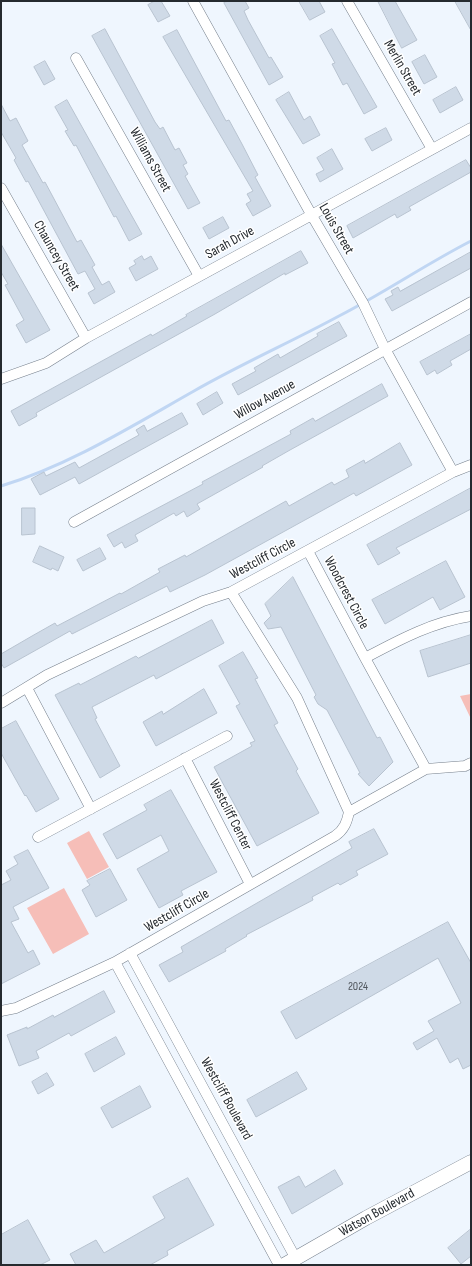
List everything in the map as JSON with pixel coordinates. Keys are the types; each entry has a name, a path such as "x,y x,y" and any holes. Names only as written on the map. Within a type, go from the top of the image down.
{"main road":[{"name":"Watson Boulevard","path":"290,1262 366,1218 471,1162"}],"street":[{"name":"Louis Street","path":"193,1 311,214 363,302 385,349 453,472"},
{"name":"Merlin Street","path":"347,1 432,149"},
{"name":"Williams Street","path":"76,58 199,276"},
{"name":"Sarah Drive","path":"1,379 46,363 86,338 471,128"},
{"name":"Chauncey Street","path":"1,188 86,338"},
{"name":"Willow Avenue","path":"74,522 471,302"},
{"name":"Woodcrest Circle","path":"426,769 308,551 453,472 471,464"},
{"name":"Westcliff Circle","path":"1,703 47,675 196,604 231,592 308,551"},
{"name":"Westcliff Circle","path":"1,1011 16,1008 115,962 341,832 347,821 349,812 298,698 231,592"},
{"path":"365,658 403,637 426,627 450,619 471,616"},
{"path":"27,688 91,809"},
{"path":"38,837 227,736"},
{"name":"Westcliff Center","path":"186,758 250,884"},
{"path":"349,812 426,769 465,766 471,763"},
{"name":"Westcliff Boulevard","path":"130,953 290,1262"},
{"path":"115,962 279,1265"}],"shaded area":[{"path":"471,694 471,719 460,696"},
{"path":"89,831 109,867 87,879 67,843"},
{"path":"64,888 89,934 53,954 27,908"}],"building":[{"path":"155,1 161,1 170,16 158,22 148,5"},
{"path":"229,1 245,1 249,8 244,11 248,20 269,58 271,57 283,77 269,85 224,3"},
{"path":"299,1 319,1 325,12 310,20"},
{"path":"378,1 395,1 417,40 402,48"},
{"path":"455,1 471,1 471,30"},
{"path":"105,29 155,122 160,129 163,127 175,150 179,148 187,163 183,165 188,174 185,176 200,203 188,209 92,36"},
{"path":"332,29 377,107 364,114 347,83 343,85 332,64 335,63 320,36"},
{"path":"177,30 226,121 229,120 242,144 258,175 255,177 271,206 253,216 246,204 251,201 247,194 253,191 163,37"},
{"path":"425,55 437,77 424,84 412,62"},
{"path":"45,61 55,79 44,85 34,67"},
{"path":"456,87 463,100 440,113 433,100"},
{"path":"289,92 304,120 310,116 320,135 303,144 276,100"},
{"path":"67,100 142,234 129,241 116,216 114,217 76,145 74,146 65,131 68,130 55,107"},
{"path":"1,104 10,121 16,118 28,141 22,145 43,183 45,182 77,242 81,240 95,265 92,267 102,285 109,281 115,292 94,304 88,293 95,289 85,271 78,274 28,181 26,182 14,160 16,158 1,132"},
{"path":"386,128 392,140 372,151 365,139"},
{"path":"332,149 343,169 320,182 316,174 324,170 317,158"},
{"path":"466,160 471,168 471,172 409,207 411,210 397,218 395,214 353,238 347,226"},
{"path":"223,217 229,228 209,239 203,228"},
{"path":"1,244 50,330 26,343 16,325 24,320 5,285 8,284 1,272"},
{"path":"301,251 308,263 285,275 285,273 215,314 36,413 37,416 19,426 11,411 151,334 152,336 187,316 186,315"},
{"path":"471,252 471,268 392,311 385,299 393,295 391,291 398,287 400,291"},
{"path":"142,256 144,260 151,256 158,269 136,281 129,268 136,264 134,261"},
{"path":"339,322 347,336 238,395 232,384 256,371 254,368 278,354 280,358 318,336 317,334"},
{"path":"471,334 471,349 450,361 452,365 437,374 435,370 427,375 420,362"},
{"path":"382,384 388,396 290,450 197,504 200,509 187,517 184,511 176,516 174,513 135,535 138,541 125,548 122,542 114,547 107,535 203,484 202,482 291,434 290,431 313,418 315,421"},
{"path":"217,392 223,403 203,415 197,404"},
{"path":"182,413 188,424 79,484 75,477 40,495 31,479 44,472 46,476 75,462 79,468 139,435 136,430 144,425 147,431"},
{"path":"400,443 412,465 356,496 354,493 205,575 170,592 167,586 72,634 70,631 4,668 1,663 1,654 55,623 57,626 120,593 121,594 160,572 158,569 185,555 186,557 286,501 289,506 332,482 334,485 349,477 346,470 364,460 365,463"},
{"path":"471,488 471,509 396,548 400,553 378,565 367,545"},
{"path":"22,508 35,508 35,534 22,535"},
{"path":"40,546 64,557 58,571 52,568 51,570 33,562"},
{"path":"100,548 106,559 83,571 77,560"},
{"path":"446,561 465,597 440,610 433,597 385,624 372,600"},
{"path":"293,577 377,738 380,737 393,762 369,786 358,774 360,773 327,710 318,704 314,697 316,695 281,627 268,629 264,623 271,616 265,604"},
{"path":"212,620 224,643 156,679 154,675 92,707 97,718 95,719 120,766 100,778 55,695 79,683 80,685 136,656 138,658"},
{"path":"471,635 471,663 428,677 420,651"},
{"path":"243,652 258,678 255,679 278,723 274,725 298,769 296,771 319,813 257,846 214,767 252,746 250,743 255,741 236,706 240,704 219,666"},
{"path":"204,689 217,713 156,746 143,722 162,711 163,714"},
{"path":"16,721 59,799 36,812 26,795 25,796 1,753 1,729"},
{"path":"171,790 217,872 181,891 183,895 159,908 137,869 169,851 161,835 117,859 103,834 147,810 144,805"},
{"path":"374,829 388,854 356,871 358,875 340,885 338,883 312,897 313,900 246,935 247,936 225,949 226,951 169,982 159,965 183,952 181,947 352,848 349,842"},
{"path":"28,850 49,888 13,907 19,919 11,922 28,953 33,950 40,964 1,984 1,885 11,880 6,871 18,864 14,857"},
{"path":"110,869 127,900 96,917 82,890 90,885 87,881"},
{"path":"448,922 471,963 471,1065 463,1069 458,1058 450,1063 437,1038 417,1050 413,1043 434,1031 428,1021 461,1003 438,958 296,1039 281,1012"},
{"path":"104,991 115,1012 71,1036 69,1033 36,1051 39,1058 19,1066 7,1035 27,1027 27,1029 53,1015 54,1017"},
{"path":"116,1037 125,1054 94,1072 85,1054"},
{"path":"297,1072 307,1089 256,1117 247,1100"},
{"path":"47,1073 54,1085 38,1094 32,1082"},
{"path":"140,1086 151,1107 112,1128 101,1108"},
{"path":"335,1170 343,1184 292,1214 278,1187 299,1176 305,1187"},
{"path":"188,1178 214,1225 167,1251 168,1255 150,1265 76,1265 70,1254 96,1240 104,1253 165,1218 153,1197"},
{"path":"28,1220 50,1260 40,1265 1,1265 1,1235"},
{"path":"471,1229 471,1256 461,1264 448,1248"}],"waterway":[{"path":"1,486 52,467 100,444 212,381 356,307 471,241"}]}
